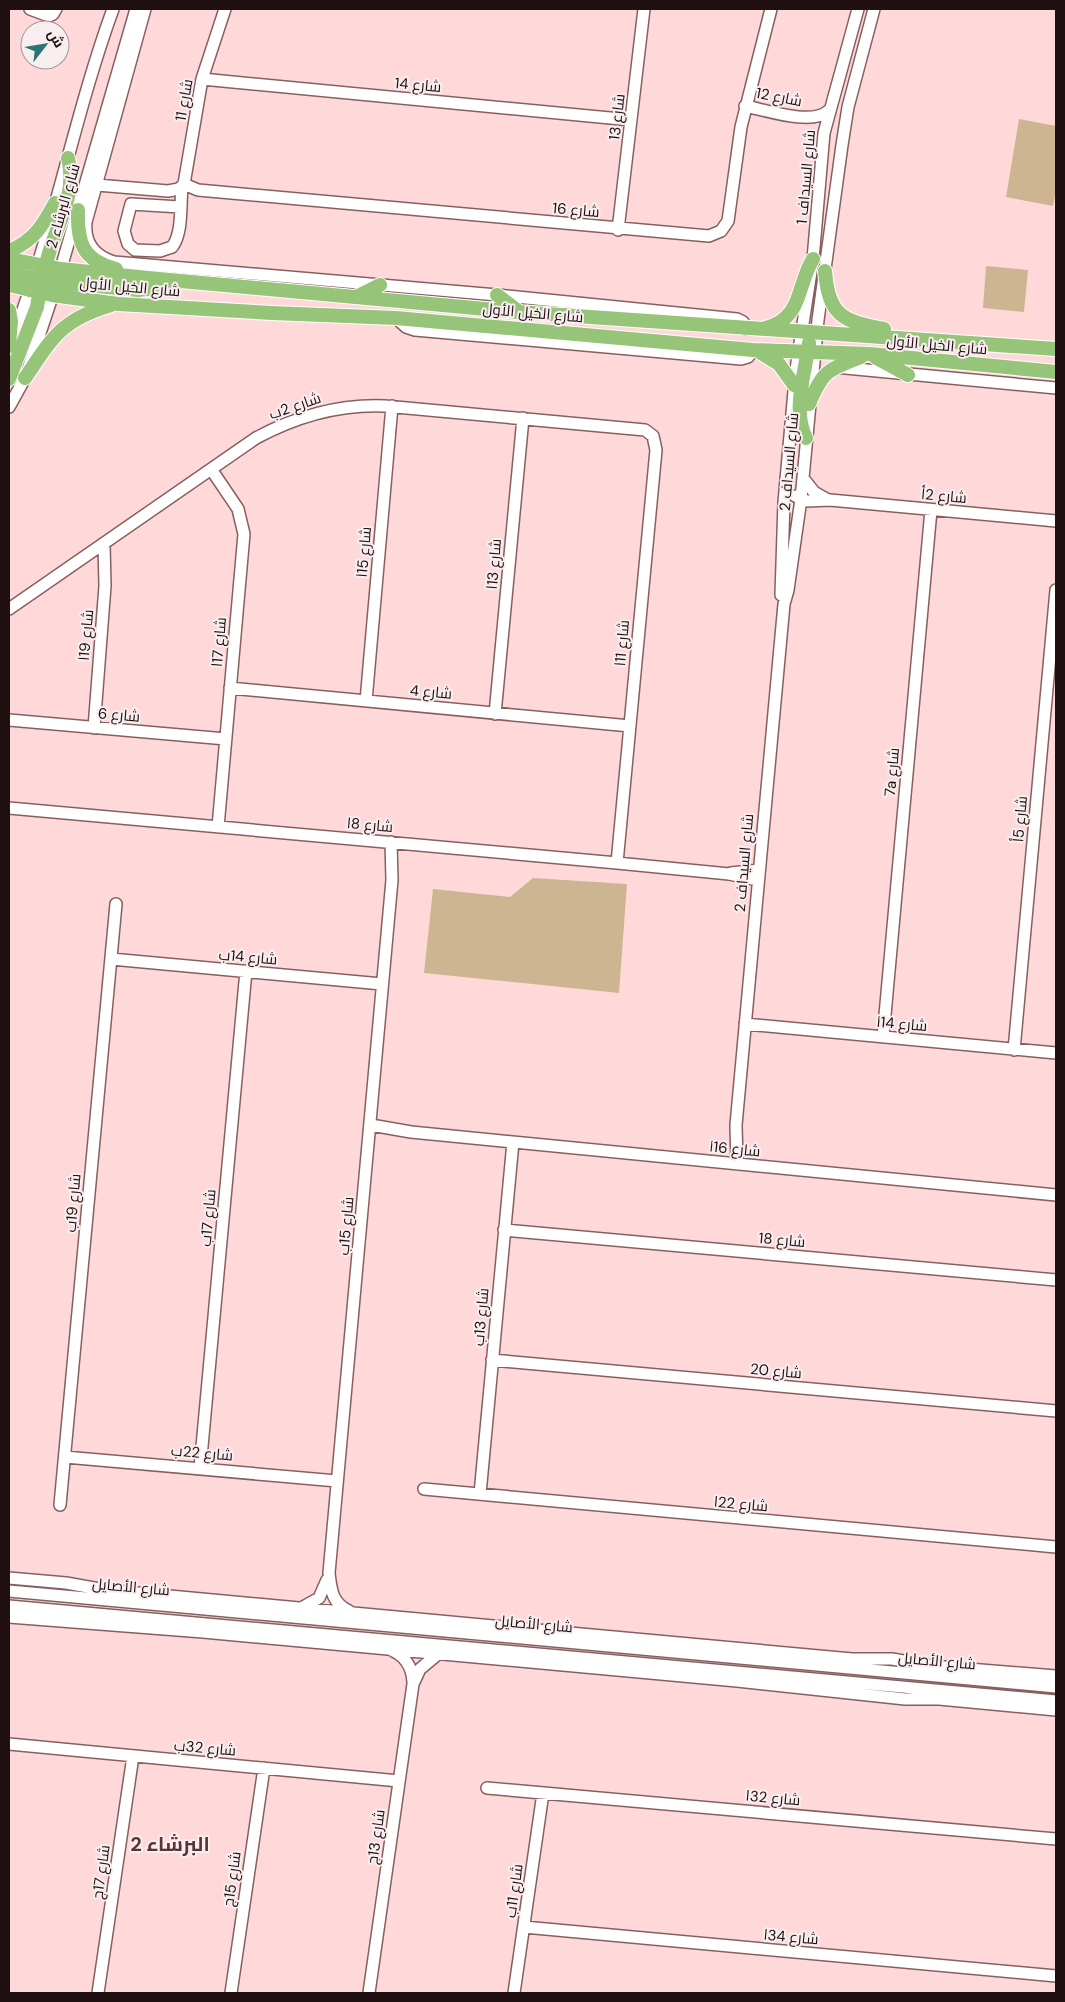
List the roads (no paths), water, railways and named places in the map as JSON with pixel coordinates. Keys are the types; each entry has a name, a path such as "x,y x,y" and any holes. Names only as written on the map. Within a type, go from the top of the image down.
{"main road":[{"path":"9,379 36,311 71,192 71,174 68,158"},
{"path":"9,250 27,242 35,235 55,202"},
{"path":"80,205 79,236 84,250 90,257 106,266 148,278"},
{"path":"761,330 780,323 794,310 805,272 813,258"},
{"name":"شارع الخيل الأول","path":"9,259 44,280 118,304 396,318 754,350 808,343 910,338 1056,349"},
{"path":"825,271 830,300 844,318 856,324 896,332 910,338"},
{"path":"9,273 44,280 138,290 163,288 186,282"},
{"name":"شارع الخيل الأول","path":"9,285 44,280 148,278 518,312 761,330 808,343 868,354 1056,372"},
{"path":"355,297 380,285"},
{"path":"497,295 518,312"},
{"path":"25,378 49,342 66,324 87,313 118,304"},
{"path":"9,310 11,321 9,347"},
{"path":"702,344 716,339 808,343 800,414 802,429 806,438"},
{"path":"754,350 783,368 794,385"},
{"path":"809,404 821,377 835,368 868,354 908,375"}],"street":[{"path":"30,9 49,16 56,9"},
{"name":"شارع البرشاء 2","path":"9,407 25,378 44,280 55,202 96,55 113,9"},
{"name":"شارع البرشاء 2","path":"9,347 80,205 136,9"},
{"path":"144,9 86,222 87,237 94,250 108,260 737,319 743,322 746,329"},
{"name":"شارع 11","path":"180,207 202,79 224,9"},
{"name":"شارع 13","path":"618,230 644,9"},
{"name":"شارع 16","path":"183,186 198,190 618,230 709,236 721,231 725,227 730,214 737,151 745,106 771,9"},
{"name":"شارع السيداف 1","path":"808,343 824,133 828,111 858,9"},
{"path":"871,12 880,9"},
{"name":"شارع السيداف 1","path":"808,343 825,271 843,135 871,12"},
{"name":"شارع 14","path":"202,79 631,120"},
{"name":"شارع 12","path":"745,106 806,118 819,117 828,111"},
{"name":"شارع 12","path":"806,118 824,133"},
{"path":"80,205 96,188 168,191 183,186"},
{"path":"131,204 180,207 177,238 170,249 160,251 135,250 128,244 124,232 131,204"},
{"path":"396,318 406,327 415,330 643,352 741,360 748,357 754,350"},
{"name":"شارع السيداف 2","path":"784,604 781,585 794,385 808,343"},
{"name":"شارع السيداف 2","path":"732,1164 784,604 788,590 803,478 809,404 808,343"},
{"path":"835,368 1056,388"},
{"name":"شارع 2ب","path":"9,609 256,438 296,419 338,408 392,406 646,430"},
{"name":"شارع 15ا","path":"366,701 392,406"},
{"name":"شارع 13ا","path":"495,714 523,418"},
{"name":"شارع 11ا","path":"617,863 656,450 653,436 646,430"},
{"path":"788,468 791,491 801,499"},
{"name":"شارع 17ا","path":"211,469 238,509 244,534 218,827"},
{"name":"شارع 2أ","path":"803,478 814,492 830,500"},
{"name":"شارع 2أ","path":"801,499 1056,521"},
{"name":"7a شارع","path":"883,1037 931,510"},
{"name":"شارع 19ا","path":"94,728 105,586 104,544"},
{"name":"شارع 5أ","path":"1014,1050 1056,590"},
{"name":"شارع 4","path":"230,688 630,726"},
{"name":"شارع 6","path":"9,720 226,739"},
{"name":"شارع 8ا","path":"9,808 729,874 745,870 758,875"},
{"name":"شارع 15ب","path":"356,1613 342,1608 335,1601 331,1591 329,1574 394,843"},
{"name":"شارع 19ب","path":"60,1505 116,904"},
{"name":"شارع 14ب","path":"111,959 382,984"},
{"name":"شارع 17ب","path":"200,1468 246,971"},
{"name":"شارع 14ا","path":"745,1024 1056,1054"},
{"name":"شارع 16ا","path":"370,1129 1056,1195"},
{"name":"شارع 13ب","path":"480,1494 513,1142"},
{"name":"شارع 18","path":"504,1230 1056,1280"},
{"name":"شارع 20","path":"492,1360 1056,1411"},
{"name":"شارع 22ب","path":"65,1457 337,1481"},
{"name":"شارع 22ا","path":"424,1489 1056,1547"},
{"name":"شارع 15ب","path":"298,1608 307,1606 319,1598 329,1574"},
{"path":"9,1578 66,1582 170,1601 298,1608 852,1659 892,1659 932,1666 1056,1676"},
{"name":"شارع الأصايل","path":"9,1591 170,1601 385,1626 1056,1687"},
{"name":"شارع الأصايل","path":"9,1606 203,1627 705,1668 1056,1701"},
{"path":"356,1613 385,1626"},
{"path":"9,1616 203,1627 438,1654 686,1676 842,1693 1056,1710"},
{"name":"شارع 13ج","path":"389,1649 400,1654 409,1664 413,1684"},
{"name":"شارع 13ج","path":"369,1993 413,1684 420,1669 438,1654"},
{"path":"686,1676 705,1668"},
{"path":"829,1680 842,1693"},
{"name":"شارع 32ب","path":"9,1744 399,1781"},
{"name":"شارع 17ج","path":"98,1993 133,1756"},
{"name":"شارع 15ج","path":"231,1993 264,1768"},
{"name":"شارع 32ا","path":"486,1788 1056,1839"},
{"name":"شارع 11ب","path":"514,1993 543,1793"},
{"name":"شارع 34ا","path":"524,1927 1056,1976"}],"district":[{"name":"البرشاء 2","path":"170,1844"}]}
